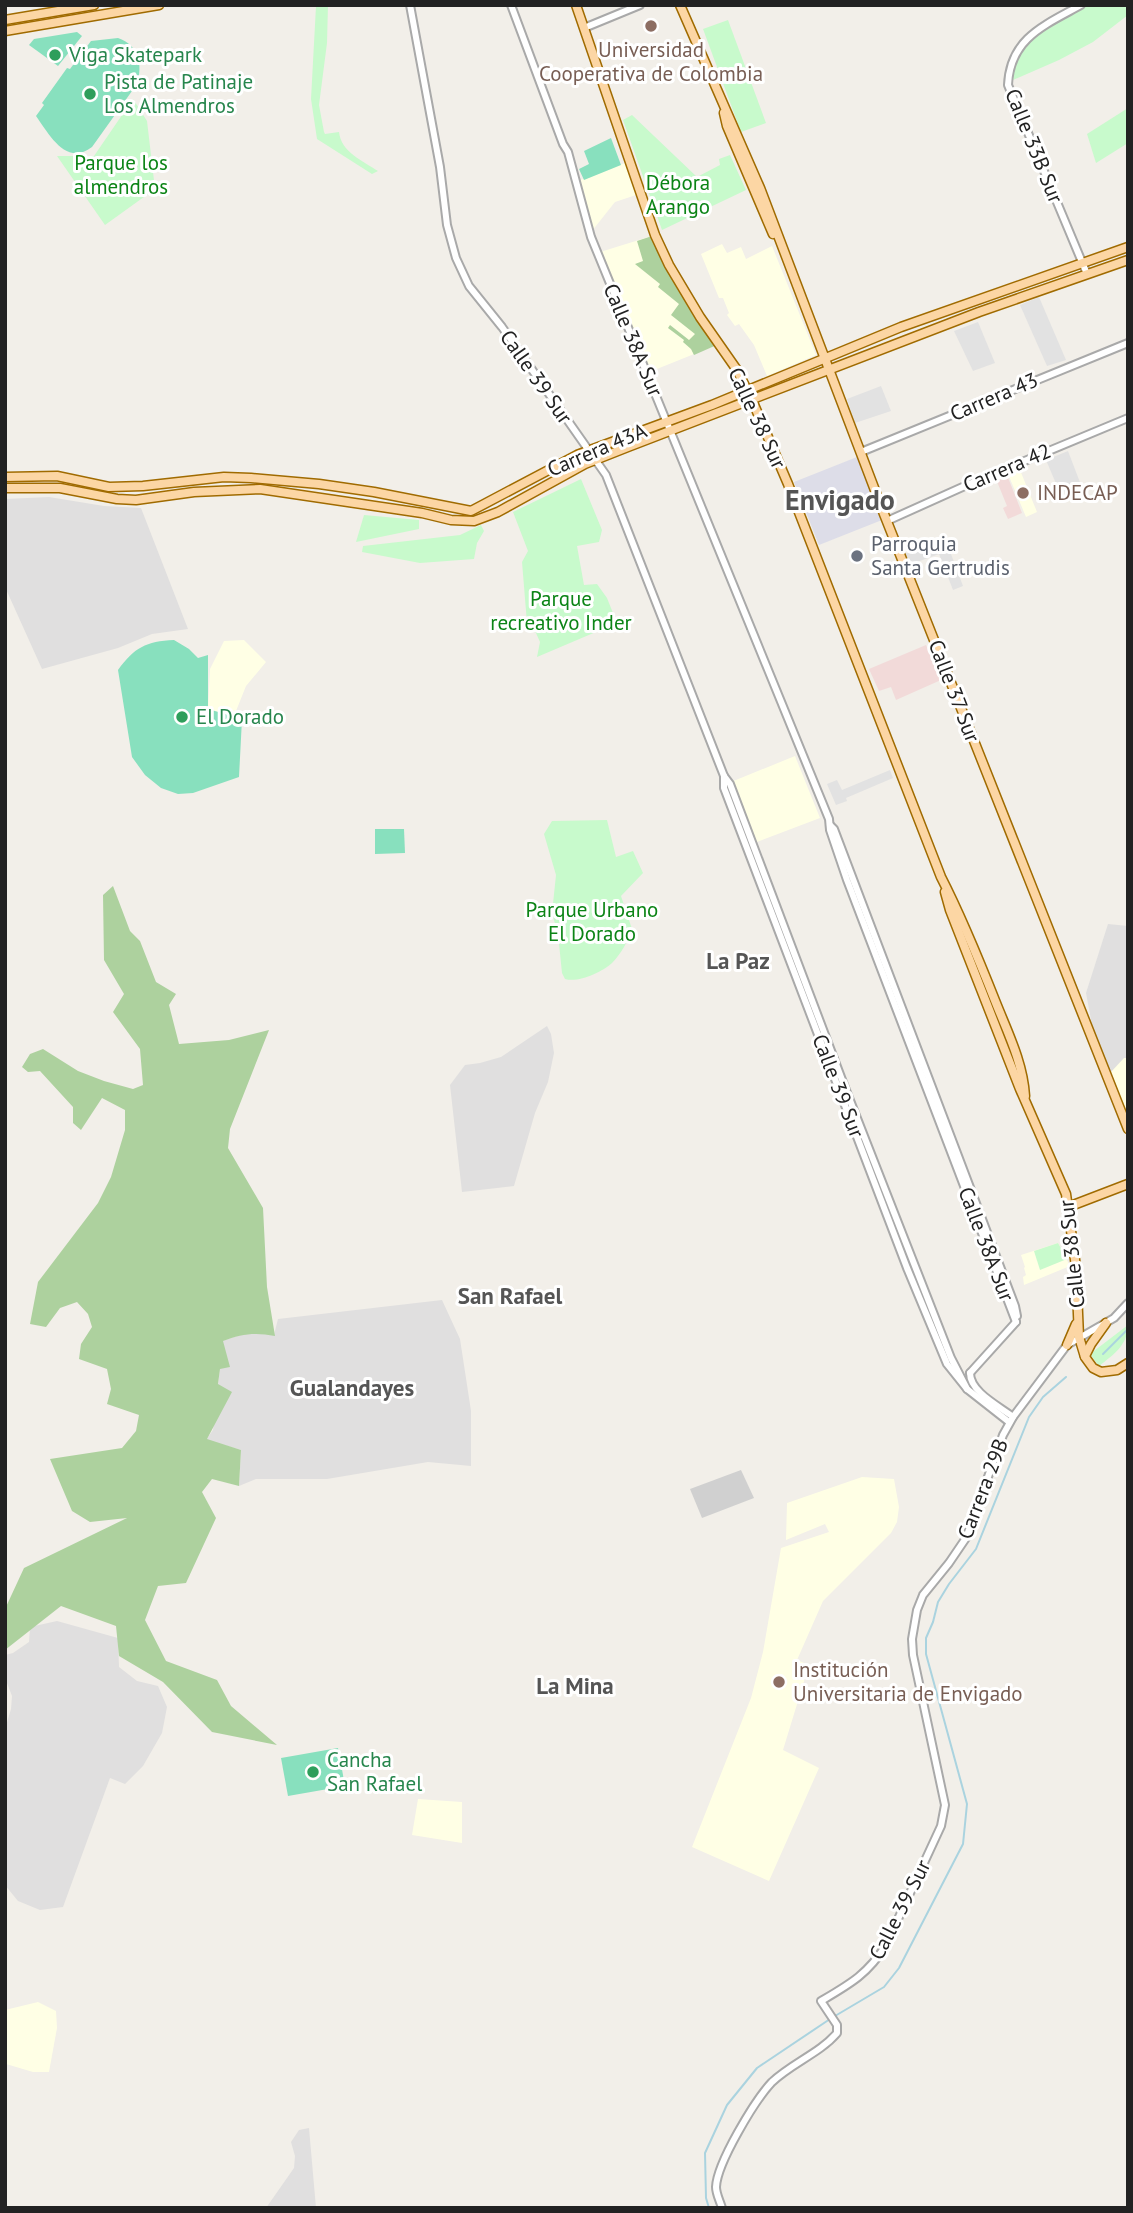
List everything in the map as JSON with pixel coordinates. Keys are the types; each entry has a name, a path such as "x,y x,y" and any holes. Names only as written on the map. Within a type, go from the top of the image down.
{"main road":[{"path":"5,20 93,5"},
{"path":"5,31 159,5"},
{"name":"Calle 38 Sur","path":"576,5 655,235 669,265 700,317 737,370 752,400 788,484 941,877 957,908 1007,1030 1021,1069 1025,1096 1062,1182 1068,1207 1076,1268 1079,1337 1085,1357"},
{"name":"Calle 37 Sur","path":"675,7 733,123 760,188 887,521 1128,1129"},
{"name":"Carrera 43A","path":"5,477 57,476 109,486 143,486 224,477 251,478 319,484 471,510 511,491 562,461 748,391 901,327 1128,247"},
{"name":"Carrera 43A","path":"5,488 60,488 136,500 194,492 260,489 422,513 451,520 474,521 498,512 595,460 979,312 1128,260"},
{"path":"1068,1207 1128,1184"},
{"path":"1065,1348 1073,1334 1078,1311"},
{"path":"1105,1323 1085,1357 1093,1368 1101,1373 1117,1370 1128,1363"}],"street":[{"name":"Calle 39 Sur","path":"410,5 440,167 447,225 456,258 469,286 502,327 606,475 724,776 730,784 844,1085 967,1389"},
{"name":"Calle 38A Sur","path":"511,5 568,152 591,237 830,825 834,829 1015,1306 1016,1322 970,1373"},
{"path":"584,27 640,5"},
{"name":"Calle 33B Sur","path":"1081,5 1037,29 1026,39 1015,57 1008,76 1008,85 1087,274"},
{"name":"Carrera 43","path":"862,452 1128,343"},
{"name":"Carrera 42","path":"887,521 970,483 1128,418"},
{"name":"Calle 39 Sur","path":"724,776 724,788 907,1268 947,1363 967,1389 1011,1420"},
{"name":"Carrera 29B","path":"942,1795 913,1655 913,1625 917,1610 923,1595 966,1538 1011,1420 1065,1348 1121,1312 1128,1303"},
{"path":"1065,1348 1082,1347"},
{"path":"958,1370 970,1373 970,1380 978,1391 1011,1420"},
{"name":"Calle 39 Sur","path":"722,2208 716,2189 718,2180 732,2146 754,2106 773,2082 827,2043 837,2029 821,2001 861,1977 886,1945 941,1826 945,1805 942,1795"}],"shaded area":[{"path":"625,163 636,195 615,202 592,231 575,182"},
{"path":"655,235 719,344 647,373 597,253"},
{"path":"722,244 727,253 741,247 746,259 772,246 816,355 767,376 754,345 739,324 735,326 727,315 729,313 723,298 719,298 701,254"},
{"path":"1039,297 1066,360 1047,366 1020,305"},
{"path":"978,322 995,363 973,371 954,331"},
{"path":"881,386 891,411 855,423 847,399"},
{"path":"1068,451 1081,485 1060,493 1046,460"},
{"path":"857,457 882,520 819,545 794,482"},
{"name":"INDECAP","path":"1020,470 1037,512 1026,517 1008,474"},
{"path":"1007,475 1022,513 1008,519 1003,508 1007,506 996,479"},
{"path":"49,497 104,506 141,508 188,629 152,634 118,648 42,669 5,587 5,499"},
{"path":"945,538 963,586 953,590 939,554 906,566 902,555"},
{"path":"244,640 266,662 246,686 234,716 208,709 210,669 224,641"},
{"path":"926,645 941,680 896,700 891,687 879,691 869,669"},
{"path":"795,756 820,818 757,842 731,782"},
{"path":"890,770 893,778 836,805 827,784 837,780 842,790"},
{"path":"1108,924 1128,926 1128,1121 1100,1067 1086,993"},
{"path":"547,1026 554,1053 548,1082 535,1113 514,1186 462,1192 450,1085 465,1065 501,1057"},
{"path":"1124,1058 1128,1058 1128,1115 1110,1073"},
{"path":"1058,1243 1070,1266 1024,1285 1023,1277 1026,1275 1021,1255"},
{"path":"442,1300 460,1339 471,1411 471,1466 428,1462 327,1479 256,1479 239,1486 241,1450 206,1440 213,1430 220,1368 229,1367 222,1341 256,1332 274,1335 278,1319"},
{"path":"741,1470 754,1498 702,1518 690,1489"},
{"name":"Institución Universitaria de Envigado","path":"862,1477 894,1479 899,1507 897,1522 891,1533 823,1601 797,1660 809,1665 783,1750 819,1768 769,1881 692,1847 751,1698 763,1652 781,1548 829,1532 825,1524 786,1540 787,1503"},
{"path":"57,1621 118,1638 119,1667 137,1681 158,1686 167,1707 162,1733 143,1766 125,1784 110,1778 63,1907 40,1910 18,1901 5,1885 5,1729 12,1696 5,1678 5,1655 29,1642 30,1627"},
{"path":"418,1799 462,1802 462,1843 412,1835"},
{"path":"38,2002 56,2011 57,2028 49,2072 33,2072 5,2062 5,2010"},
{"path":"309,2128 316,2208 266,2208 294,2168 295,2156 291,2142 299,2130"}],"green space":[{"path":"328,5 327,43 319,105 324,132 339,132 348,150 378,171 372,174 317,139 311,99 316,6"},
{"path":"1087,5 1128,5 1128,15 1093,42 1013,80 1021,53 1029,43 1051,26"},
{"path":"728,20 766,123 741,132 703,29"},
{"name":"Viga Skatepark","path":"77,32 82,36 58,66 29,45 34,39"},
{"name":"Pista de Patinaje Los Almendros","path":"118,38 131,45 138,57 140,70 137,84 92,147 83,152 66,151 36,116 67,68 70,69 91,41"},
{"name":"Parque los almendros","path":"133,99 147,121 155,189 105,225 57,156 94,156"},
{"path":"1128,108 1128,143 1096,163 1087,134"},
{"name":"Débora Arango","path":"632,115 697,177 720,165 719,159 730,155 746,190 662,230 623,120"},
{"path":"611,138 621,165 584,180 579,169 589,164 584,151"},
{"path":"655,235 719,344 694,355 684,340 668,328 670,325 689,340 695,334 671,315 679,304 635,264 643,261 637,241"},
{"name":"Parque recreativo Inder","path":"581,479 602,530 599,542 577,546 584,585 597,584 607,598 617,623 537,657 540,642 527,623 522,562 528,551 513,512"},
{"path":"364,515 419,520 419,529 356,542"},
{"path":"481,525 484,531 477,543 474,559 420,563 362,552 363,546 460,535"},
{"name":"El Dorado","path":"174,640 198,658 208,655 208,709 242,719 239,777 193,793 178,794 161,788 145,775 132,757 118,670 142,647"},
{"name":"Parque Urbano El Dorado","path":"607,820 616,857 633,851 643,873 621,896 632,929 621,951 608,966 583,978 565,979 552,913 556,875 544,834 552,821"},
{"path":"375,829 404,829 405,853 375,854"},
{"path":"113,886 130,931 140,941 156,982 176,994 169,1005 179,1044 229,1040 269,1030 230,1129 228,1148 263,1208 267,1287 275,1336 248,1334 223,1341 230,1367 220,1369 218,1384 232,1392 207,1439 241,1450 239,1486 212,1479 202,1492 216,1518 186,1583 158,1586 145,1620 166,1661 217,1680 231,1706 277,1745 212,1732 163,1682 119,1656 116,1626 61,1606 5,1650 5,1609 24,1568 127,1518 90,1522 72,1511 50,1459 122,1448 136,1431 139,1415 107,1404 111,1389 107,1369 79,1359 81,1344 92,1327 88,1314 77,1302 60,1308 46,1327 30,1324 38,1282 98,1203 111,1177 125,1130 125,1110 102,1098 81,1130 73,1123 73,1107 40,1071 28,1072 22,1067 30,1054 43,1049 78,1071 104,1081 133,1089 143,1085 140,1049 113,1012 124,994 104,960 103,895"},
{"path":"1058,1243 1067,1259 1040,1270 1034,1251"},
{"path":"1128,1325 1123,1344 1099,1366 1090,1354"},
{"name":"Cancha San Rafael","path":"338,1748 345,1786 288,1796 281,1758"}],"waterway":[{"path":"1103,1354 1128,1329"},
{"path":"835,2016 884,1987 899,1968 963,1844 967,1804 926,1654 926,1638 938,1602 976,1549 1029,1417 1043,1397 1066,1377"},
{"path":"709,2208 706,2198 705,2153 727,2105 757,2068 830,2019"}],"place":[{"name":"Universidad Cooperativa de Colombia","path":"651,26"},
{"name":"Viga Skatepark","path":"55,55"},
{"name":"Pista de Patinaje Los Almendros","path":"90,94"},
{"name":"INDECAP","path":"1023,493"},
{"name":"Parroquia Santa Gertrudis","path":"857,556"},
{"name":"El Dorado","path":"182,717"},
{"name":"Institución Universitaria de Envigado","path":"779,1682"},
{"name":"Cancha San Rafael","path":"313,1772"}],"district":[{"name":"Envigado","path":"840,500"},
{"name":"La Paz","path":"738,961"},
{"name":"San Rafael","path":"510,1296"},
{"name":"Gualandayes","path":"352,1388"},
{"name":"La Mina","path":"575,1686"}]}
